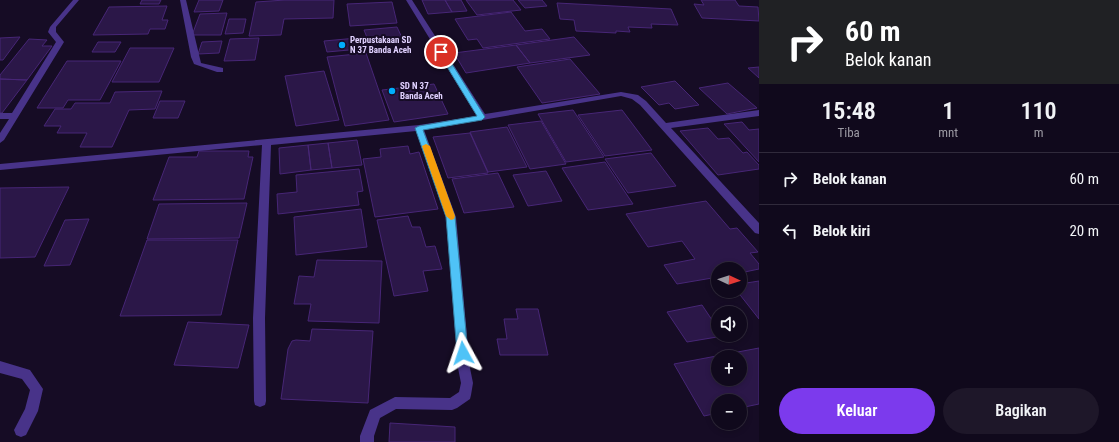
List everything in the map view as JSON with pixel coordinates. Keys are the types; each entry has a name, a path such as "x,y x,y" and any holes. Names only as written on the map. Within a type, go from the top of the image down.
{"street":[{"path":"0,140 60,42 52,32 53,27 76,0"},
{"path":"183,0 195,57 198,64 220,70"},
{"path":"409,0 482,117"},
{"path":"0,167 419,128 628,95 643,102 759,230"},
{"path":"665,126 759,113"},
{"path":"0,116 14,116"},
{"path":"367,442 367,436 375,414 395,403 452,404 465,395 467,383 464,368 451,217 419,128"},
{"path":"260,401 259,318 267,143"},
{"path":"0,367 26,374 37,389 30,411 21,430"}],"building":[{"path":"142,0 161,0 159,4 140,4"},
{"path":"199,0 223,0 219,11 194,12"},
{"path":"285,0 334,0 333,18 284,19 281,35 249,36 256,2"},
{"path":"422,0 445,0 452,12 428,14"},
{"path":"445,0 461,0 467,11 452,12"},
{"path":"466,0 513,0 521,10 477,15"},
{"path":"518,0 542,0 547,6 525,8"},
{"path":"701,0 735,0 739,6 758,7 759,21 702,18 694,4 704,5"},
{"path":"392,2 397,23 350,26 347,4"},
{"path":"557,3 671,9 678,25 651,24 652,28 628,27 630,32 616,31 616,33 576,31 574,20 560,19"},
{"path":"167,6 162,20 168,20 165,29 150,29 148,34 93,35 109,7"},
{"path":"511,12 525,31 542,29 550,39 483,48 477,39 468,40 455,19"},
{"path":"227,13 221,35 192,35 200,14"},
{"path":"229,19 246,19 243,33 225,34"},
{"path":"397,27 404,42 370,45 364,30"},
{"path":"20,37 3,60 0,60 0,38"},
{"path":"574,37 590,55 530,63 516,45"},
{"path":"259,38 255,60 224,61 230,39"},
{"name":"Perpustakaan SD N 37 Banda Aceh","path":"357,38 360,49 327,52 324,41"},
{"path":"29,39 47,40 42,46 52,46 27,80 0,79 0,75"},
{"path":"222,41 219,53 198,54 202,42"},
{"path":"98,42 121,42 115,52 92,52"},
{"path":"516,45 530,63 466,73 454,53"},
{"path":"130,48 174,48 159,82 112,82"},
{"path":"366,53 389,120 345,126 327,57"},
{"path":"570,59 600,94 542,103 517,67"},
{"path":"67,61 121,61 100,100 68,100 63,108 37,108"},
{"path":"759,67 759,78 748,68"},
{"path":"324,71 339,120 296,126 285,76"},
{"path":"0,79 27,80 2,113 0,113"},
{"path":"675,81 699,105 675,109 669,103 659,105 641,87"},
{"path":"728,83 757,108 727,114 699,88"},
{"path":"434,84 448,114 394,122 382,90"},
{"path":"162,91 155,109 129,110 112,147 80,147 87,133 57,133 61,126 44,126 55,109 71,109 75,103 110,103 115,92"},
{"path":"160,101 185,101 178,118 153,118"},
{"path":"573,110 604,157 566,162 538,114"},
{"path":"622,110 652,150 605,156 578,115"},
{"path":"541,121 566,164 530,169 508,125"},
{"path":"742,122 749,130 759,129 759,162 724,124"},
{"path":"507,127 527,167 488,172 470,132"},
{"path":"708,128 718,139 729,138 743,153 747,152 759,165 759,169 718,175 680,131"},
{"path":"470,133 488,173 448,178 433,137"},
{"path":"357,140 362,165 332,168 328,143"},
{"path":"328,143 332,168 311,170 308,145"},
{"path":"308,145 311,170 280,174 279,148"},
{"path":"408,146 410,154 419,152 438,209 375,217 363,159 381,157 380,149"},
{"path":"199,151 249,151 248,157 253,157 244,199 153,200 169,157 197,157"},
{"path":"651,153 676,186 628,193 605,159"},
{"path":"605,162 633,204 588,210 562,168"},
{"path":"359,169 363,191 357,192 359,205 278,214 277,194 297,192 296,175"},
{"path":"546,171 562,201 528,206 513,175"},
{"path":"498,173 514,207 464,213 452,179"},
{"path":"69,187 35,257 0,258 0,188"},
{"path":"706,201 730,229 737,228 758,252 750,253 759,264 759,269 747,272 747,262 711,262 711,278 677,284 664,265 695,259 682,241 648,247 626,214"},
{"path":"247,203 239,238 147,239 159,204"},
{"path":"361,209 367,247 296,255 294,217"},
{"path":"408,216 412,227 420,227 426,247 435,246 442,269 423,271 428,291 394,296 377,220"},
{"path":"89,219 70,265 44,266 65,220"},
{"path":"147,240 238,240 221,315 120,316"},
{"path":"317,260 382,261 379,323 308,321 311,304 294,304 299,276 314,277"},
{"path":"759,281 759,319 742,298 747,298 747,283"},
{"path":"702,305 711,318 711,338 687,342 667,312"},
{"path":"516,309 538,309 548,355 500,355 497,339 507,339 504,319 518,319"},
{"path":"188,322 249,325 238,368 174,365"},
{"path":"312,329 373,331 368,403 281,399 288,349 292,341 310,341"},
{"path":"759,348 759,404 747,407 747,394 711,394 711,414 704,416 674,364 711,357 711,386 747,386 747,350"},
{"path":"390,423 455,427 455,442 389,442"}],"slow traffic":[{"path":"426,146 451,216"}],"place":[{"name":"Perpustakaan SD N 37 Banda Aceh","path":"342,45"},
{"name":"SD N 37 Banda Aceh","path":"392,91"}],"route":[{"path":"441,52 482,117 419,128 451,217 463,353"}]}
